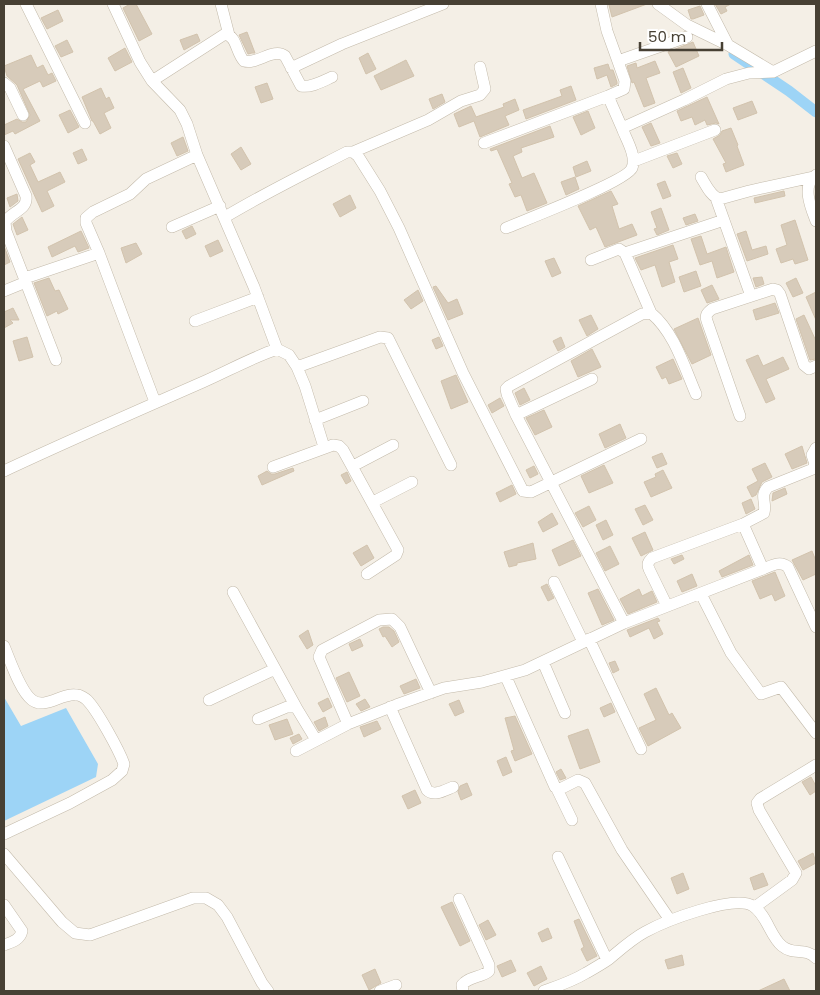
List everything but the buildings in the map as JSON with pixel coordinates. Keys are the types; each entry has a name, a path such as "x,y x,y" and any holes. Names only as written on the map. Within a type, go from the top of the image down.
{"street":[{"path":"26,4 85,123"},
{"path":"112,4 136,54 152,81 180,110 187,124 197,155 223,212 277,349 289,356 297,367 305,386 324,447"},
{"path":"221,4 229,35 244,61 254,62 277,53 282,53 286,56 298,83 304,87 332,77"},
{"path":"291,68 342,44 443,4"},
{"path":"484,143 608,96 620,91 626,85 607,31 601,4"},
{"path":"658,4 687,26 728,45 770,72"},
{"path":"707,4 728,45"},
{"path":"152,81 218,37 225,34 229,35"},
{"path":"618,61 687,36"},
{"path":"622,128 684,100 726,78 749,73 770,72 816,51"},
{"path":"172,227 223,212 263,195 347,152 353,152 428,120 461,101 480,94 485,89 480,67"},
{"path":"4,83 10,88 23,115"},
{"path":"506,228 557,207 624,176 632,170 634,161 608,96"},
{"path":"634,161 716,130"},
{"path":"4,146 27,202 24,207 10,215 5,222 6,231 56,360"},
{"path":"353,152 358,156 380,191 399,228 463,373 522,491 526,493 552,483 641,439"},
{"path":"155,402 86,223 86,218 89,214 122,199 146,179 197,155"},
{"path":"716,198 720,199 749,190 814,176"},
{"path":"814,176 808,186 811,207 816,220"},
{"path":"700,177 716,198 751,296"},
{"path":"625,253 724,220"},
{"path":"591,260 619,249 625,253 651,313 658,319 676,348 696,394"},
{"path":"4,291 25,280 99,253"},
{"path":"740,416 706,317 712,309 773,289 778,290 804,365 809,369 816,366"},
{"path":"195,321 258,297"},
{"path":"624,623 516,415 506,389 642,314 651,313"},
{"path":"297,367 380,337 388,338 451,465"},
{"path":"4,471 277,349"},
{"path":"516,415 592,379"},
{"path":"315,420 363,401"},
{"path":"273,467 324,447 333,445 343,450 397,546 398,552 367,574"},
{"path":"353,466 393,445"},
{"path":"666,606 649,569 649,561 652,558 743,524 764,513 762,496 764,491 768,487 812,469 815,464 812,455 816,448"},
{"path":"373,502 412,482"},
{"path":"743,524 762,569"},
{"path":"296,751 348,724 390,707 444,688 466,686 506,676 543,662 624,623 779,563 788,567 813,611 816,627"},
{"path":"554,582 642,749"},
{"path":"233,592 296,708 316,740"},
{"path":"702,594 731,653 761,694 781,687 816,733"},
{"path":"348,724 319,657 322,650 379,620 392,619 400,627 431,693"},
{"path":"4,646 6,658 28,697 34,702 42,704 76,694 86,699 116,746 124,764 122,771 112,780 70,803 4,834"},
{"path":"543,662 565,714"},
{"path":"209,700 275,669"},
{"path":"506,676 545,765 572,820"},
{"path":"390,707 430,793 434,794 453,787"},
{"path":"258,720 287,708 296,708"},
{"path":"755,907 792,880 796,873 759,810 757,803 760,799 816,765"},
{"path":"557,789 578,780 585,783 622,850 670,920"},
{"path":"4,854 62,922 75,933 90,935 193,898 206,898 218,905 227,917 268,991"},
{"path":"558,858 607,960"},
{"path":"459,900 489,965 489,971 486,974 465,981 462,985 464,991"},
{"path":"546,991 584,974 607,960 644,932 670,920 719,904 744,902 755,907 776,940 783,947 792,952 807,952 816,958"},
{"path":"4,905 22,931 16,940 4,945"},
{"path":"380,991 396,985"}],"water":[{"path":"4,697 21,726 66,708 98,764 96,777 4,821"}],"waterway":[{"path":"734,54 789,91 816,112"}]}
